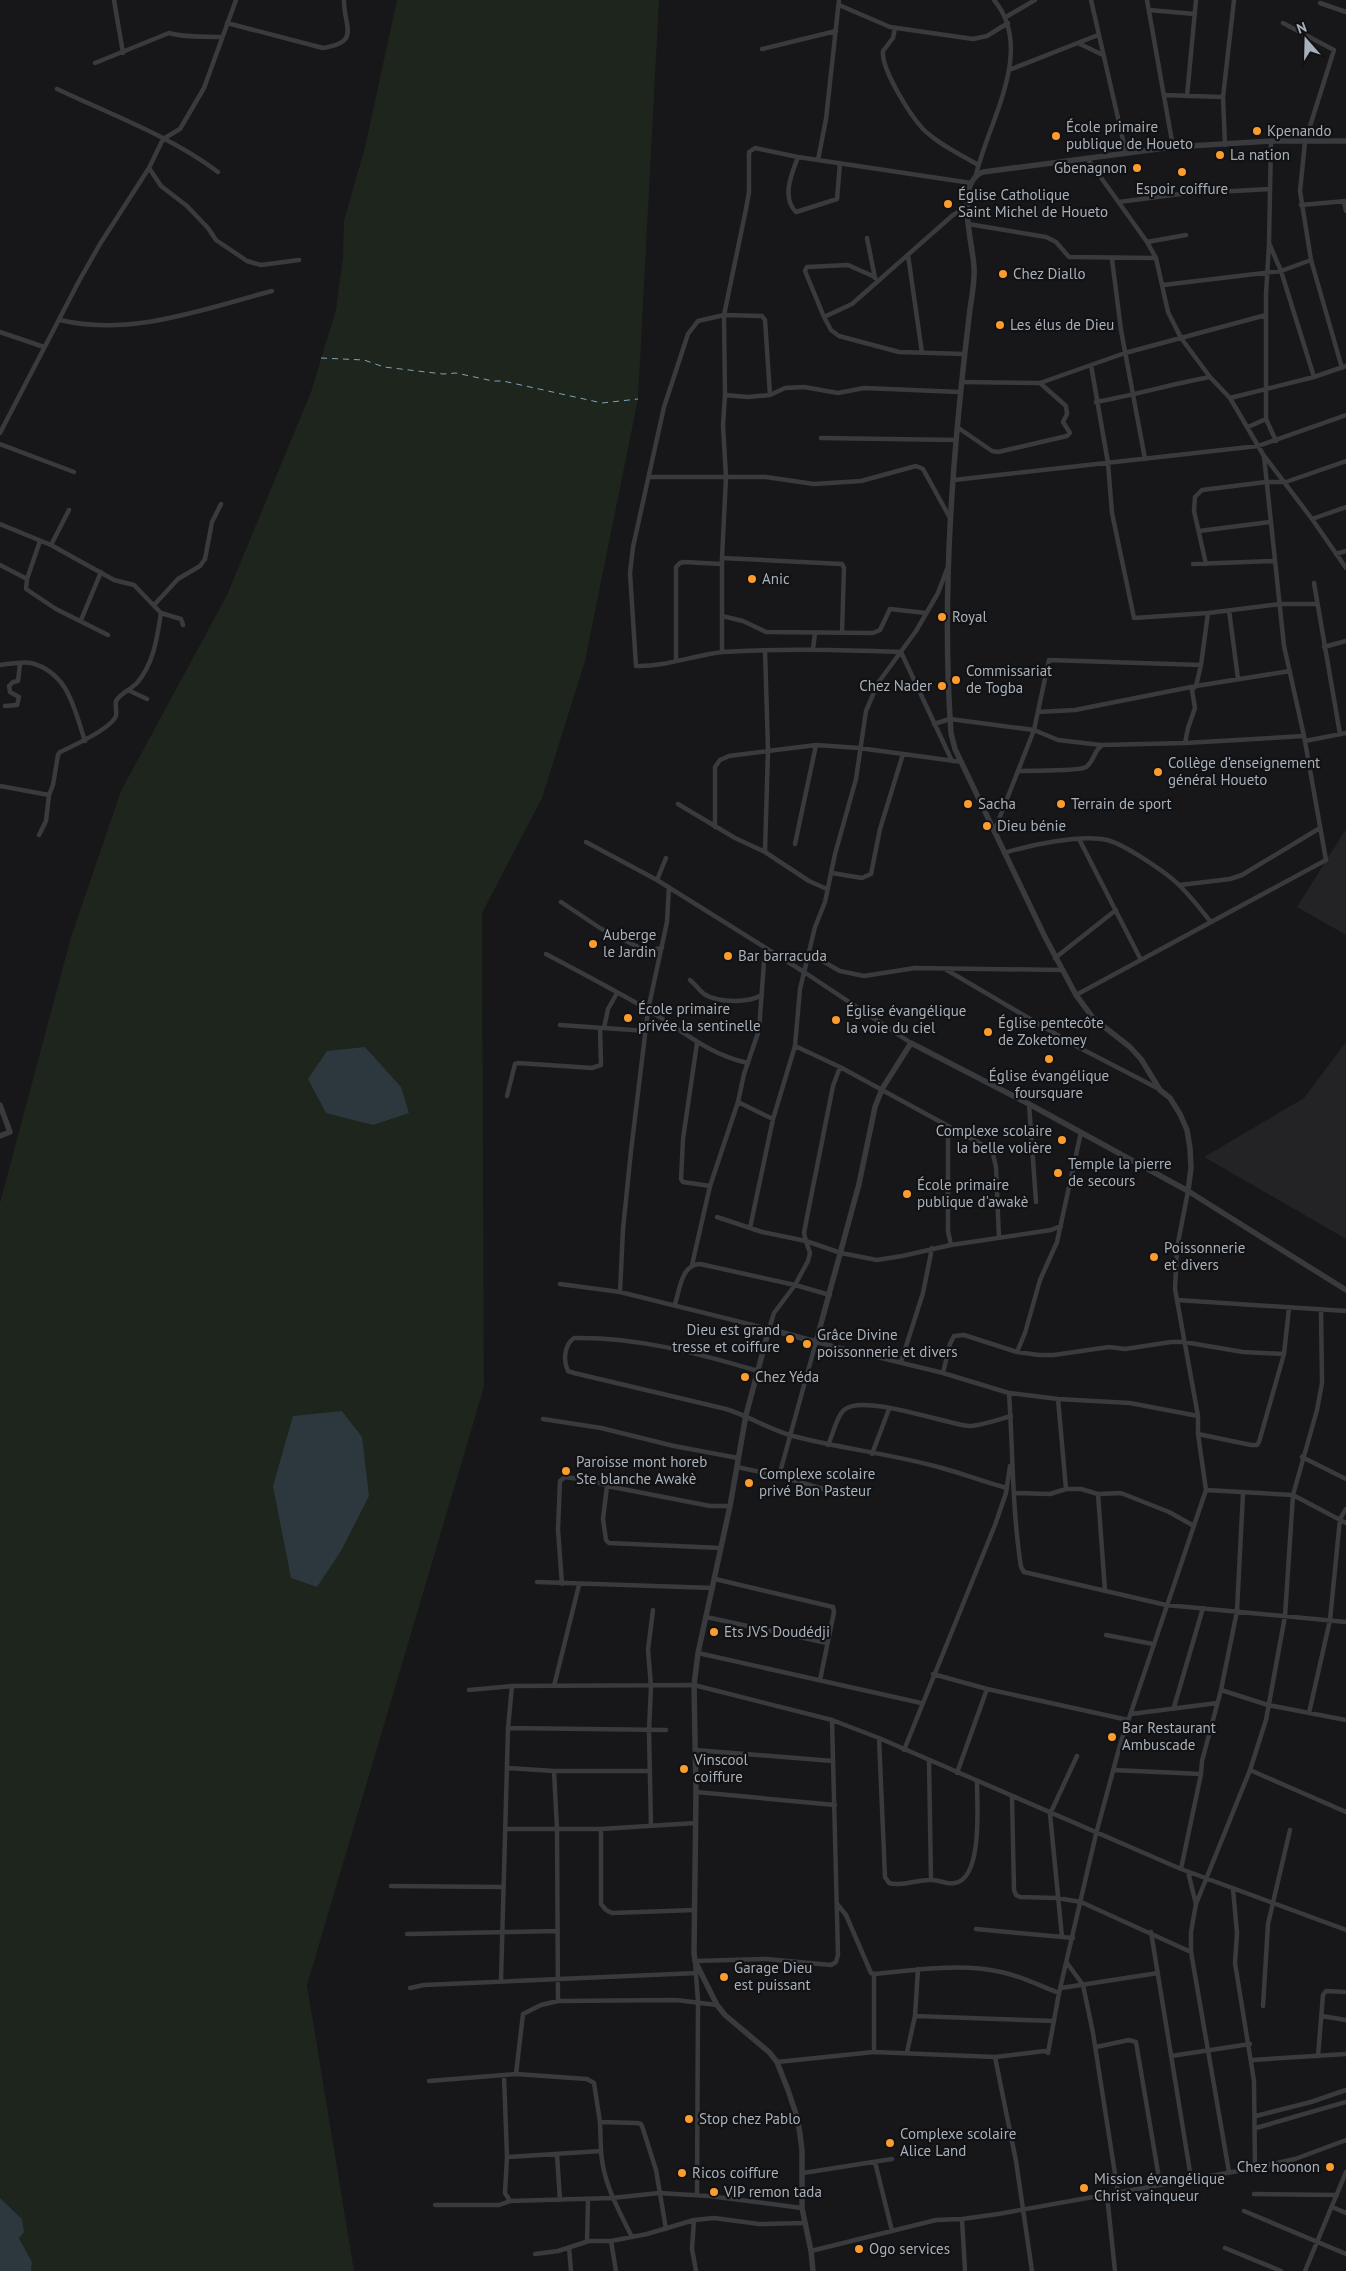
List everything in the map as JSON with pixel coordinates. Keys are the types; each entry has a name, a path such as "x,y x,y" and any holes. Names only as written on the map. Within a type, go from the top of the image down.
{"street":[{"path":"114,0 123,53"},
{"path":"0,433 88,266 149,168 163,139 180,129 204,88 236,0"},
{"path":"994,0 1008,23 1009,70 1002,101 976,174 971,182 967,206 974,268 960,392 951,520 949,566 950,719 953,741 1004,853 1055,958 1076,995 1093,1018 1130,1047 1141,1059 1160,1090"},
{"path":"1019,0 1021,8"},
{"path":"1006,17 1035,0"},
{"path":"1091,0 1126,152"},
{"path":"1147,0 1173,147"},
{"path":"1187,96 1196,0"},
{"path":"1225,145 1223,97 1234,0"},
{"path":"227,23 323,48 333,46 346,39 349,34 344,1"},
{"path":"818,160 826,119 839,3 895,28 980,39 1008,23"},
{"path":"1320,3 1346,12"},
{"path":"1149,10 1195,14"},
{"path":"1230,398 1314,377 1344,367 1311,260 1300,191 1305,142 1334,50 1283,23"},
{"path":"895,28 894,36 883,50 884,61 887,71 911,112 922,128 933,138 978,166"},
{"path":"762,49 836,31"},
{"path":"95,63 169,33 179,36 221,37"},
{"path":"1009,70 1098,35"},
{"path":"1078,43 1103,55"},
{"path":"57,89 163,139 201,159 218,172"},
{"path":"1164,95 1223,97"},
{"path":"976,174 1173,147 1271,141 1346,141"},
{"path":"1271,141 1266,315 1266,419 1276,441"},
{"path":"722,652 722,561 726,477 723,425 725,395 724,315 749,192 749,152 755,148 798,157 971,182"},
{"path":"798,157 788,183 793,208 796,212 837,199 840,163"},
{"path":"1088,158 1147,242 1156,258 1168,312 1181,338 1210,377 1230,398 1264,456 1286,482 1346,568"},
{"path":"149,168 162,186 187,206 208,228 216,240 247,261 261,265 299,260"},
{"path":"1119,202 1180,194 1270,189"},
{"path":"1302,205 1345,202 1346,211"},
{"path":"824,318 852,304 953,215 967,206"},
{"path":"968,224 1046,237 1056,242 1069,257 1112,259 1156,258"},
{"path":"1147,242 1186,235"},
{"path":"867,238 876,284"},
{"path":"1269,243 1281,271 1314,377"},
{"path":"908,255 922,353"},
{"path":"1112,259 1125,353 1145,459"},
{"path":"1163,285 1281,271 1311,260"},
{"path":"875,277 848,265 806,269 805,271 824,318 831,330 839,336 899,352 965,354"},
{"path":"60,320 91,326 134,324 200,312 272,291"},
{"path":"770,395 764,320 758,315 724,315 698,321 688,334 664,407 633,547 630,573 636,666 660,665 722,652 813,649 901,652"},
{"path":"961,382 1040,383 1125,353 1266,315"},
{"path":"0,332 44,347"},
{"path":"1091,364 1108,464 1112,513 1134,618 1208,613 1280,604 1317,604"},
{"path":"1096,402 1134,395 1163,385 1210,377"},
{"path":"957,427 992,451 1014,449 1068,436 1070,433 1063,422 1067,414 1066,406 1040,383"},
{"path":"725,395 748,397 770,395 784,388 804,387 838,393 864,388 960,392"},
{"path":"954,480 1258,446 1346,415"},
{"path":"1248,427 1266,419"},
{"path":"821,438 956,440"},
{"path":"0,444 74,472"},
{"path":"1076,995 1326,860 1305,739 1284,646 1264,456"},
{"path":"1206,564 1194,511 1195,497 1202,490 1266,482 1286,482 1346,461"},
{"path":"649,477 766,477 814,484 861,481 920,466 951,520"},
{"path":"154,605 178,579 200,566 205,559 212,522 221,504"},
{"path":"1312,519 1346,507"},
{"path":"51,545 70,510"},
{"path":"1199,531 1270,522"},
{"path":"0,524 51,545 114,580 134,585 161,613 182,618 183,625"},
{"path":"40,541 27,579 26,589 56,609 108,635"},
{"path":"1336,554 1346,551"},
{"path":"1193,564 1275,561"},
{"path":"676,661 676,568 680,563 684,562 842,564 844,568 842,633"},
{"path":"0,565 27,579"},
{"path":"750,1228 773,1119 794,1046 799,997 804,972 810,954 815,927 825,902 856,779 859,748 866,711 871,696 938,593 949,566"},
{"path":"81,620 101,572"},
{"path":"1314,583 1340,734"},
{"path":"722,616 742,621 766,632 842,633 877,632 880,630 887,611 893,608 926,613"},
{"path":"1229,610 1238,679"},
{"path":"39,835 46,821 49,795 60,752 85,741 112,722 116,716 116,701 138,682 151,659 156,645 161,613"},
{"path":"1185,743 1188,728 1194,714 1192,690 1196,686 1201,665 1208,613"},
{"path":"813,649 816,632"},
{"path":"1324,647 1346,641"},
{"path":"764,852 768,750 765,650"},
{"path":"901,652 952,761"},
{"path":"994,832 1034,730 1050,660 1201,665"},
{"path":"0,665 29,662 45,669 58,678 67,689 85,741"},
{"path":"5,706 17,705 19,702 19,697 10,692 10,686 13,682 18,682 20,664"},
{"path":"1038,712 1075,710 1196,686 1290,671"},
{"path":"128,690 147,699"},
{"path":"934,724 950,719 1034,730 1058,740 1102,745 1305,739 1346,733"},
{"path":"715,827 715,767 720,760 729,756 816,745 859,748 962,762"},
{"path":"795,844 816,745"},
{"path":"1018,771 1085,767 1102,745"},
{"path":"832,873 862,878 871,874 880,829 903,754"},
{"path":"0,786 49,795"},
{"path":"678,804 715,827 764,852 796,874 827,889"},
{"path":"1180,885 1230,880 1242,876 1320,828"},
{"path":"1004,853 1025,846 1079,839 1107,840 1128,848 1180,885 1211,922"},
{"path":"1079,839 1141,960"},
{"path":"586,842 657,880 804,972 911,1043 1029,1104 1188,1191 1346,1290"},
{"path":"657,880 666,858"},
{"path":"620,1292 631,1151 648,1010 667,922 669,888"},
{"path":"561,902 600,928 642,949 662,948"},
{"path":"1055,958 1116,910"},
{"path":"692,1265 710,1186 738,1102 759,1030 765,948"},
{"path":"546,954 648,1010 697,1043 736,1061 748,1063"},
{"path":"810,954 840,971 854,975 875,976 915,968 1062,970"},
{"path":"777,2062 874,2052 995,2057 1045,2051 1048,2053 1060,1990 1096,1834 1113,1770 1153,1644 1206,1490 1198,1434 1198,1416 1177,1300 1175,1270 1177,1248 1191,1168 1187,1130 1180,1114 1170,1098 1160,1090 1078,1047 944,969"},
{"path":"690,980 705,994 716,998 746,1000 762,995"},
{"path":"507,1096 515,1064 592,1068 601,1064 602,1028 608,1009 617,993"},
{"path":"560,1025 646,1031"},
{"path":"697,1043 684,1139 681,1179 683,1182 710,1186"},
{"path":"779,1476 792,1436 841,1253 875,1106 882,1089 911,1043"},
{"path":"794,1046 840,1066 992,1150 995,1157 999,1238"},
{"path":"813,2271 802,2208 802,2150 797,2117 777,2062 769,2052 717,2005 698,1972 695,1961 696,1792 694,1685 698,1653 730,1506 746,1415 769,1329 774,1314 795,1285 808,1261 810,1253 804,1233 806,1217 833,1086 840,1066"},
{"path":"738,1102 773,1119"},
{"path":"1029,1104 1036,1202"},
{"path":"0,1105 10,1132 0,1136"},
{"path":"948,1126 948,1231 951,1245"},
{"path":"1016,1352 1028,1324 1040,1280 1057,1242 1081,1132"},
{"path":"717,1217 750,1228 806,1241 841,1253 877,1260 932,1248 1051,1230 1060,1226"},
{"path":"901,1362 923,1293 932,1248"},
{"path":"675,1304 687,1268 700,1264 795,1285 830,1295"},
{"path":"560,1284 620,1292 675,1304 816,1342 944,1373 1009,1394 1130,1403 1198,1416"},
{"path":"1177,1300 1239,1302 1289,1308 1346,1311"},
{"path":"1198,1434 1257,1445 1261,1438 1284,1354 1289,1308"},
{"path":"1229,2172 1191,1952 1191,1932 1196,1904 1208,1879 1250,1770 1260,1740 1268,1705 1285,1616 1293,1495 1302,1457 1317,1410 1322,1383 1321,1310"},
{"path":"944,1373 950,1344 954,1336 957,1335 964,1335 1016,1352 1054,1355 1184,1342 1243,1352 1284,1354"},
{"path":"758,1371 634,1340 574,1338 568,1346 564,1361 568,1371 574,1373 684,1398 746,1415 792,1436 942,1468 967,1475 989,1485 1006,1488"},
{"path":"1009,1394 1011,1458 1015,1493 1015,1527 1021,1567 1024,1572 1166,1605 1346,1622"},
{"path":"1058,1399 1066,1490"},
{"path":"828,1445 845,1409 865,1406 914,1412 969,1426 1011,1416"},
{"path":"872,1454 889,1409"},
{"path":"543,1419 601,1428 674,1446 738,1458"},
{"path":"1302,1457 1346,1477"},
{"path":"904,1750 933,1674 993,1531 1006,1488 1011,1458"},
{"path":"737,1467 779,1476 847,1496"},
{"path":"562,1584 558,1530 560,1481 565,1477 594,1481 607,1486 710,1506 730,1506"},
{"path":"607,1486 603,1519 605,1536 609,1543 721,1548"},
{"path":"1015,1493 1050,1494 1081,1488 1098,1494 1121,1493 1169,1512 1194,1526"},
{"path":"1206,1490 1243,1494 1270,1492 1293,1495 1346,1523"},
{"path":"1098,1494 1105,1591"},
{"path":"1181,1869 1202,1761 1221,1690 1237,1611 1243,1494"},
{"path":"1309,1713 1330,1620 1340,1519 1346,1509"},
{"path":"715,1579 833,1607 834,1612 820,1680"},
{"path":"537,1582 579,1585 713,1588"},
{"path":"554,1686 579,1585"},
{"path":"1174,1707 1202,1608"},
{"path":"651,1826 649,1730 651,1686 648,1650 653,1610"},
{"path":"706,1617 828,1643"},
{"path":"1106,1636 1153,1644"},
{"path":"698,1653 921,1704"},
{"path":"933,1674 987,1689 1128,1720"},
{"path":"469,1690 512,1686 694,1685 832,1720 879,1738 1096,1834 1188,1872 1346,1930"},
{"path":"501,1981 502,1887 508,1728 512,1686"},
{"path":"957,1773 987,1689"},
{"path":"1221,1690 1268,1705 1346,1720"},
{"path":"1131,1714 1217,1703"},
{"path":"695,1961 766,1959 831,1965 836,1962 838,1956 838,1905 832,1720"},
{"path":"508,1728 666,1730"},
{"path":"879,1738 885,1877 889,1883 896,1885 932,1880 954,1884 960,1881 970,1868 978,1834 977,1782"},
{"path":"695,1750 833,1761"},
{"path":"1062,1937 1050,1814 1077,1756"},
{"path":"929,1761 932,1880"},
{"path":"507,1768 554,1771 650,1771"},
{"path":"1113,1770 1201,1774"},
{"path":"1250,1770 1346,1812"},
{"path":"554,1771 557,1829 558,2001"},
{"path":"696,1792 835,1805"},
{"path":"1012,1797 1014,1890 1016,1895 1020,1897 1057,1898 1081,1902 1191,1952"},
{"path":"505,1829 601,1828 695,1823"},
{"path":"601,1828 601,1904 606,1910 612,1913 694,1910"},
{"path":"1263,2006 1268,1924 1290,1830"},
{"path":"1188,1872 1196,1904"},
{"path":"391,1886 502,1887"},
{"path":"1233,1889 1236,1932 1235,1963 1252,2060 1256,2116 1255,2168"},
{"path":"838,1905 846,1915 871,1973 874,1974 918,1969 966,1968 1003,1972 1060,1990 1158,1973"},
{"path":"976,1929 1073,1938"},
{"path":"408,1934 557,1931"},
{"path":"1150,1932 1191,2178"},
{"path":"1067,1962 1083,1985 1096,2047 1118,2193"},
{"path":"908,2052 915,2016 918,1969"},
{"path":"410,1988 424,1985 698,1972"},
{"path":"697,2195 698,1972"},
{"path":"874,1974 874,2052"},
{"path":"1318,2056 1323,1995 1326,1991 1346,1992"},
{"path":"516,2074 523,2014 541,2005 558,2001 698,2001 717,2005"},
{"path":"915,2016 1054,2021"},
{"path":"1322,2016 1346,2020"},
{"path":"1096,2047 1129,2040 1136,2042 1160,2184"},
{"path":"1171,2056 1250,2044"},
{"path":"1252,2060 1346,2054"},
{"path":"995,2057 1016,2161 1024,2209 1027,2250 1032,2271"},
{"path":"429,2081 516,2074 590,2081 594,2083 600,2122 602,2165 612,2198 632,2237"},
{"path":"504,2076 507,2157 505,2192 510,2201"},
{"path":"1256,2116 1311,2102 1346,2090"},
{"path":"1256,2128 1346,2102"},
{"path":"600,2122 641,2124 656,2170 666,2228"},
{"path":"811,2252 936,2220 962,2219 1024,2209 1255,2168 1295,2158 1346,2140"},
{"path":"507,2157 601,2151"},
{"path":"557,2155 560,2200"},
{"path":"803,2173 892,2159"},
{"path":"875,2162 892,2231"},
{"path":"1304,2271 1318,2242 1346,2172"},
{"path":"436,2205 499,2205 510,2201 612,2198 659,2193 697,2195 802,2208"},
{"path":"1107,2194 1114,2271"},
{"path":"1254,2194 1337,2195"},
{"path":"587,2241 588,2199"},
{"path":"1332,2207 1346,2213"},
{"path":"1244,2211 1346,2254"},
{"path":"535,2254 558,2251 587,2241 611,2241 632,2237 694,2220 714,2218 759,2224 804,2223"},
{"path":"962,2219 965,2271"},
{"path":"694,2220 692,2249 696,2271"},
{"path":"611,2241 616,2271"},
{"path":"569,2247 571,2271"},
{"path":"1225,2248 1281,2271"}],"shaded area":[{"path":"397,0 659,0 638,399 585,661 542,798 482,913 484,1387 307,1985 354,2271 31,2271 32,2262 19,2237 22,2219 0,2198 0,1203 71,937 121,791 227,595 311,392 336,310 343,256 344,221 365,147","holes":["365,1047 382,1068 326,1113"]},
{"path":"1346,829 1346,935 1297,907"},
{"path":"1346,1042 1346,1239 1204,1157 1304,1098"},
{"path":"365,1047 401,1087 409,1113 373,1125 326,1113 308,1079 327,1051"},
{"path":"342,1411 362,1437 369,1496 341,1551 317,1587 291,1578 273,1486 293,1416"},
{"path":"0,2198 22,2219 24,2232 19,2238 32,2262 31,2271 0,2271"}],"ferry route":[{"path":"321,358 364,360 384,367 443,374 456,373 493,381 503,381 602,403 638,399"}],"place":[{"name":"Kpenando","path":"1257,131"},
{"name":"École primaire publique de Houeto","path":"1056,136"},
{"name":"La nation","path":"1220,155"},
{"name":"Gbenagnon","path":"1137,168"},
{"name":"Espoir coiffure","path":"1182,172"},
{"name":"Église Catholique Saint Michel de Houeto","path":"948,204"},
{"name":"Chez Diallo","path":"1003,274"},
{"name":"Les élus de Dieu","path":"1000,325"},
{"name":"Anic","path":"752,579"},
{"name":"Royal","path":"942,617"},
{"name":"Commissariat de Togba","path":"956,680"},
{"name":"Chez Nader","path":"942,686"},
{"name":"Collège d’enseignement général Houeto","path":"1158,772"},
{"name":"Sacha","path":"968,804"},
{"name":"Terrain de sport","path":"1061,804"},
{"name":"Dieu bénie","path":"987,826"},
{"name":"Auberge le Jardin","path":"593,944"},
{"name":"Bar barracuda","path":"728,956"},
{"name":"École primaire privée la sentinelle","path":"628,1018"},
{"name":"Église évangélique la voie du ciel","path":"836,1020"},
{"name":"Église pentecôte de Zoketomey","path":"988,1032"},
{"name":"Église évangélique foursquare","path":"1049,1059"},
{"name":"Complexe scolaire la belle volière","path":"1062,1140"},
{"name":"Temple la pierre de secours","path":"1058,1173"},
{"name":"École primaire publique d'awakè","path":"907,1194"},
{"name":"Poissonnerie et divers","path":"1154,1257"},
{"name":"Dieu est grand tresse et coiffure","path":"790,1339"},
{"name":"Grâce Divine poissonnerie et divers","path":"807,1344"},
{"name":"Chez Yéda","path":"745,1377"},
{"name":"Paroisse mont horeb Ste blanche Awakè","path":"566,1471"},
{"name":"Complexe scolaire privé Bon Pasteur","path":"749,1483"},
{"name":"Ets JVS Doudédji","path":"714,1632"},
{"name":"Bar Restaurant Ambuscade","path":"1112,1737"},
{"name":"Vinscool coiffure","path":"684,1769"},
{"name":"Garage Dieu est puissant","path":"724,1977"},
{"name":"Stop chez Pablo","path":"689,2119"},
{"name":"Complexe scolaire Alice Land","path":"890,2143"},
{"name":"Chez hoonon","path":"1330,2167"},
{"name":"Ricos coiffure","path":"682,2173"},
{"name":"Mission évangélique Christ vainqueur","path":"1084,2188"},
{"name":"VIP remon tada","path":"714,2192"},
{"name":"Ogo services","path":"859,2249"}]}
